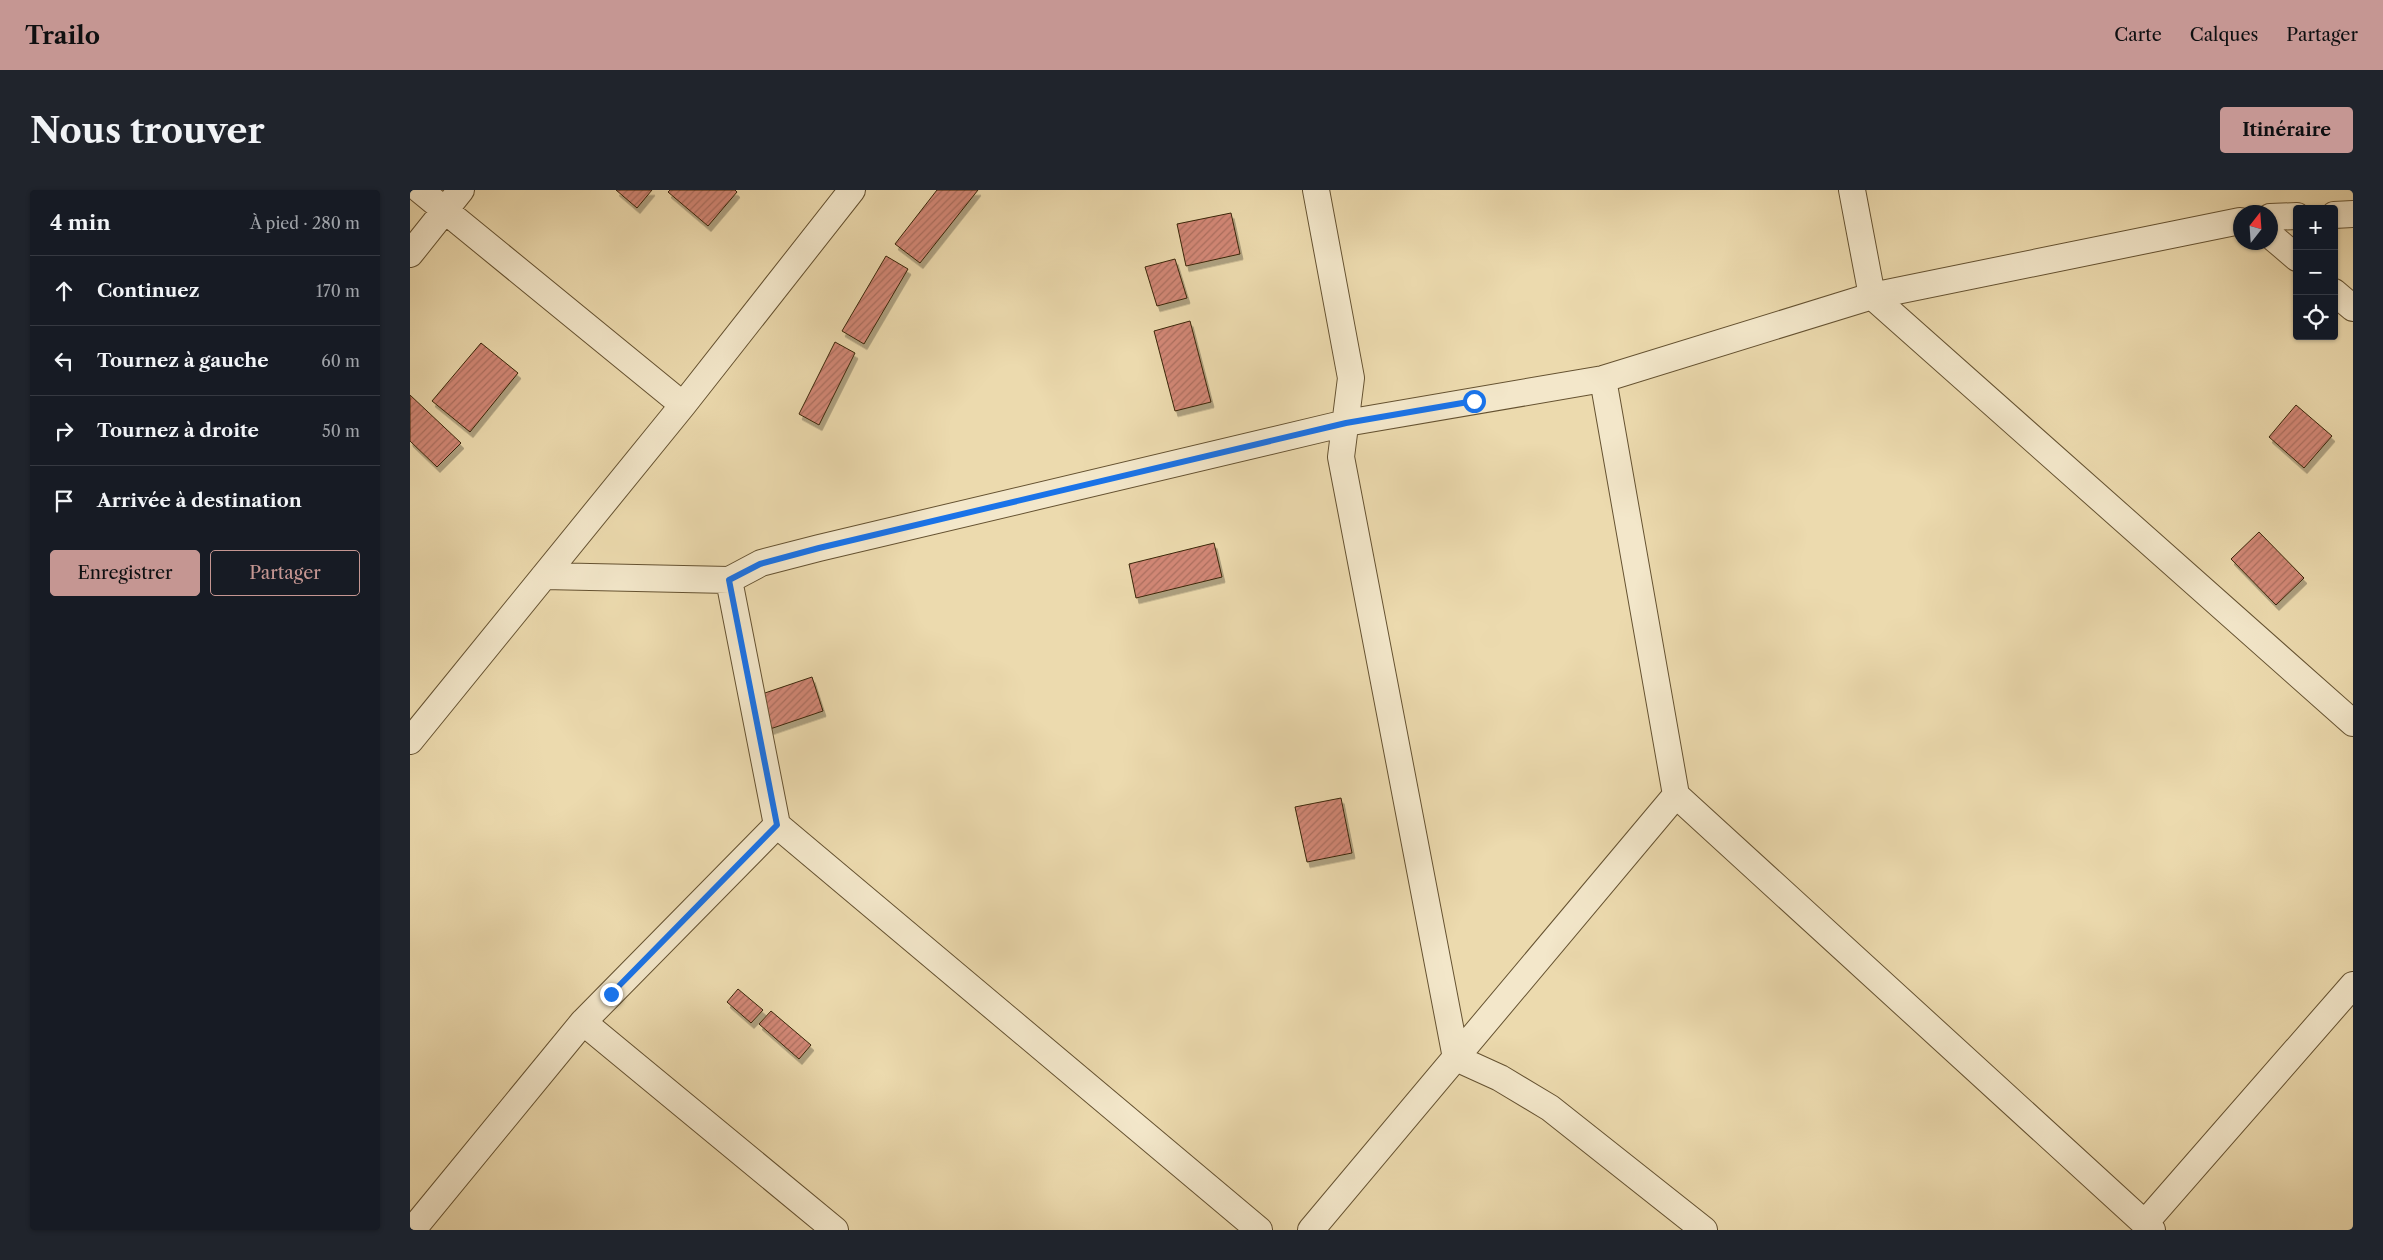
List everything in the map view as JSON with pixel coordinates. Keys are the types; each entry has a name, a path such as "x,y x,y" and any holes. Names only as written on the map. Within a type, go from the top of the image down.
{"street":[{"path":"420,190 453,200 683,405"},
{"path":"410,741 683,405 852,190"},
{"path":"1316,190 1351,378 1341,457 1456,1058"},
{"path":"1852,190 1872,296 2353,723"},
{"path":"410,254 453,200"},
{"path":"2338,215 2353,214"},
{"path":"2278,217 2293,216"},
{"path":"544,576 729,580 760,564 810,551 1346,423 1603,379 1872,296 2233,222"},
{"path":"2278,242 2293,255"},
{"path":"2338,295 2353,308"},
{"path":"1603,379 1676,795 2148,1227 2353,985"},
{"path":"729,580 777,825 1259,1230"},
{"path":"1311,1230 1676,795"},
{"path":"413,1228 583,1022 777,825"},
{"path":"583,1022 835,1230"},
{"path":"1456,1058 1500,1078 1550,1108 1704,1230"}],"building":[{"path":"616,190 652,190 637,208"},
{"path":"670,190 735,190 737,192 708,226 668,192"},
{"path":"937,190 978,190 920,263 895,244"},
{"path":"1231,213 1240,254 1186,266 1177,224"},
{"path":"886,256 908,269 864,344 842,331"},
{"path":"1175,259 1187,298 1157,306 1145,267"},
{"path":"1190,321 1211,402 1175,411 1154,331"},
{"path":"835,342 855,353 819,425 799,414"},
{"path":"481,343 518,373 470,432 432,401"},
{"path":"410,395 461,443 437,467 410,441"},
{"path":"2296,405 2332,436 2304,468 2269,437"},
{"path":"2259,532 2304,578 2276,605 2231,559"},
{"path":"1214,543 1222,577 1136,598 1129,564"},
{"path":"812,677 823,711 770,729 759,695"},
{"path":"1341,798 1352,853 1307,862 1295,807"},
{"path":"738,989 763,1010 751,1023 727,1002"},
{"path":"771,1011 811,1045 799,1059 759,1024"}],"route":[{"path":"611,994 777,825 729,580 760,564 819,548 1346,423 1474,401"}]}
